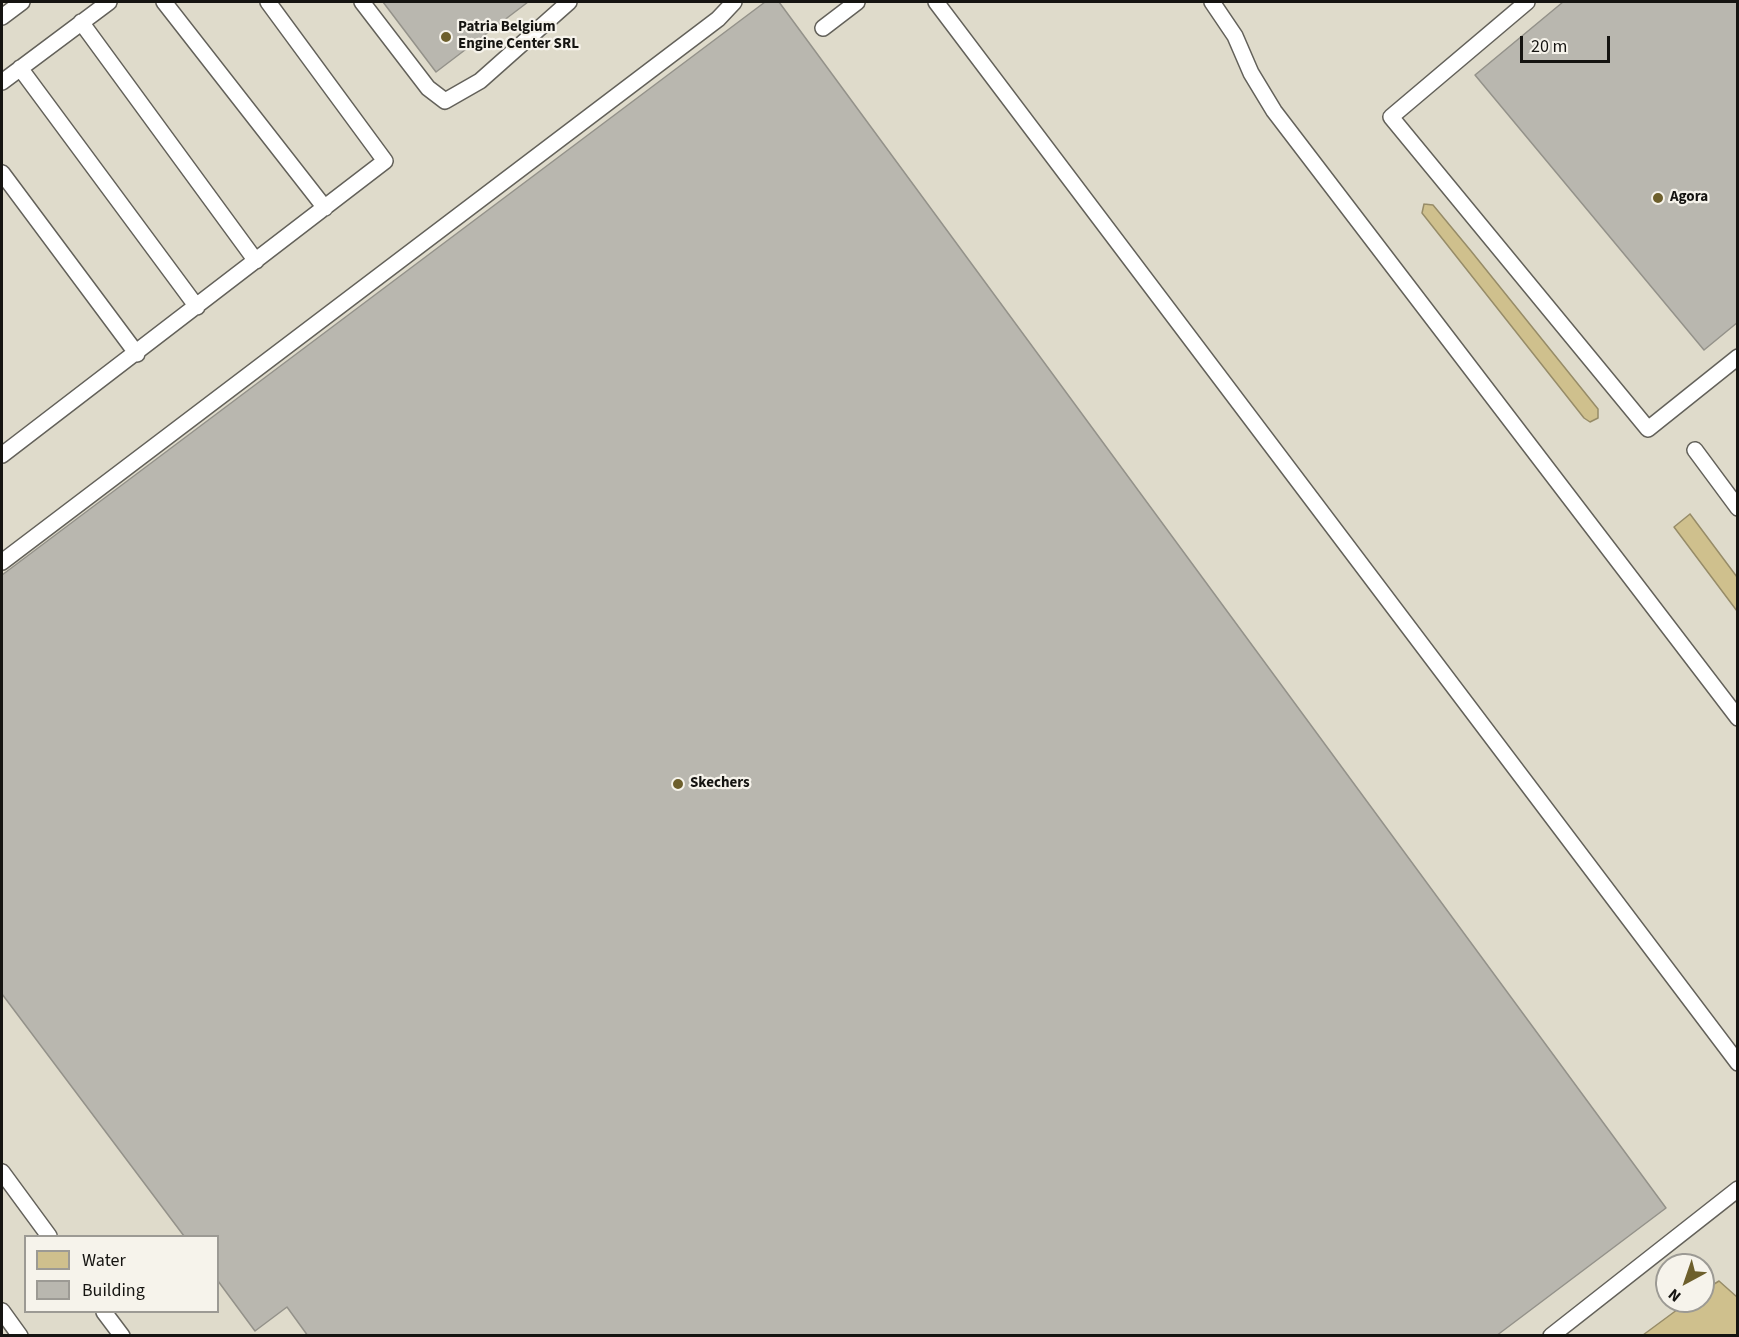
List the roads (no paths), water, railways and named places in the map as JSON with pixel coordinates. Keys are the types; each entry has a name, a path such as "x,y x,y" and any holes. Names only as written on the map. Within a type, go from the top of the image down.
{"lane":[{"path":"2,18 22,2"},
{"path":"2,82 109,2"},
{"path":"164,2 325,208"},
{"path":"2,455 137,354 385,161 268,2"},
{"path":"362,2 428,88 445,101 480,81 569,2"},
{"path":"2,562 718,19 734,2"},
{"path":"823,28 857,2"},
{"path":"936,2 1737,1063"},
{"path":"1212,2 1235,36 1251,74 1274,111 1737,718"},
{"path":"1527,2 1391,117 1648,429 1737,357"},
{"path":"81,22 256,261"},
{"path":"20,68 197,307"},
{"path":"2,173 137,354"},
{"path":"1695,450 1737,508"},
{"path":"2,1172 48,1235"},
{"path":"1551,1335 1737,1189"},
{"path":"2,1311 20,1335"},
{"path":"106,1313 122,1335"}],"water":[{"path":"1424,204 1433,205 1471,251 1598,409 1598,418 1590,422 1584,418 1422,213"},
{"path":"1690,514 1737,577 1737,611 1674,527"},
{"path":"1719,1281 1737,1297 1737,1335 1643,1335 1673,1313 1715,1313 1715,1284"}],"place":[{"name":"Patria Belgium Engine Center SRL","path":"446,37"},
{"name":"Agora","path":"1658,198"},
{"name":"Skechers","path":"678,784"}]}
